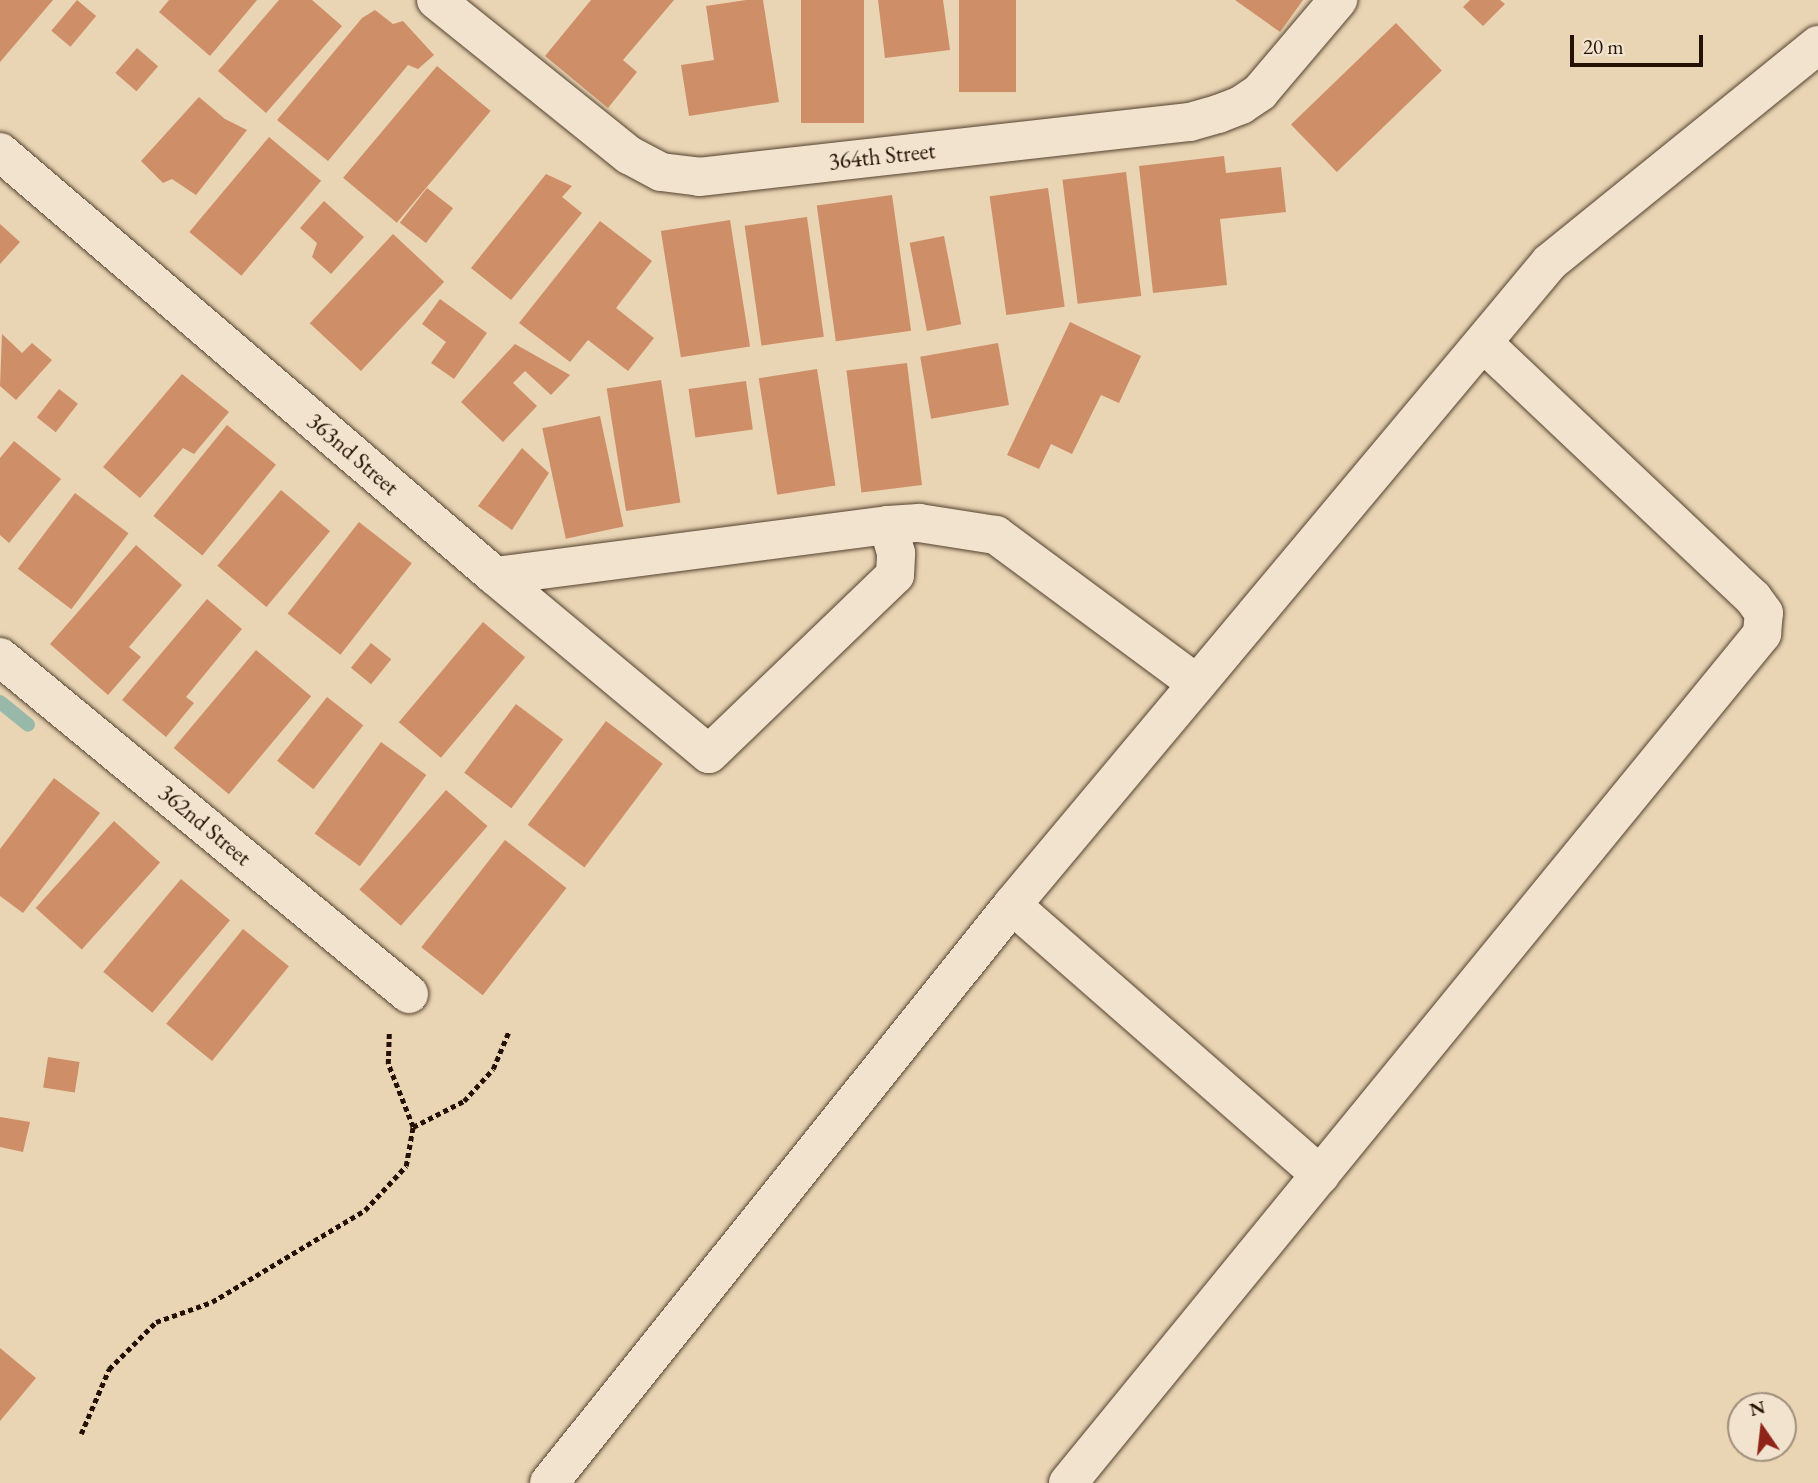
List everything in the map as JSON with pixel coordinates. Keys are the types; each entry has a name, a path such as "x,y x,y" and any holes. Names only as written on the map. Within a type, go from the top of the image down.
{"street":[{"name":"364th Street","path":"436,0 629,155 661,172 699,177 1190,122 1241,105 1260,92 1338,0"},
{"path":"549,1483 1012,905 1550,262 1818,45"},
{"name":"363nd Street","path":"0,152 495,576 709,754 895,575 896,553 888,525"},
{"path":"1068,1483 1762,634 1764,613 1754,598 1483,343"},
{"path":"495,576 919,523 996,535 1197,684"},
{"name":"362nd Street","path":"0,657 409,994"},
{"path":"1012,905 1320,1175"}],"path":[{"path":"81,1434 109,1369 156,1322 212,1302 365,1210 405,1166 413,1127 388,1064 389,1029 409,994"},
{"path":"413,1127 464,1101 493,1069 509,1031"}],"building":[{"path":"0,0 53,0 0,62"},
{"path":"77,0 96,16 70,47 51,31"},
{"path":"169,0 257,0 210,56 159,12"},
{"path":"279,0 312,0 342,26 266,113 218,71"},
{"path":"591,0 674,0 623,60 637,72 608,108 545,56"},
{"path":"763,0 779,102 689,116 681,65 714,60 706,6"},
{"path":"801,0 864,0 864,123 801,123"},
{"path":"878,0 943,0 950,50 885,58"},
{"path":"959,0 1016,0 1016,92 959,92"},
{"path":"1235,0 1303,0 1280,32"},
{"path":"1470,0 1500,0 1505,4 1483,26 1463,7"},
{"path":"375,10 393,24 403,21 434,55 418,69 408,65 328,161 277,120 362,18"},
{"path":"1396,23 1442,70 1337,172 1291,124"},
{"path":"137,48 158,66 136,91 115,73"},
{"path":"437,66 491,111 397,223 343,178"},
{"path":"199,97 225,119 247,130 196,195 172,179 163,183 141,161"},
{"path":"269,137 321,181 241,276 189,232"},
{"path":"1224,156 1226,173 1281,167 1286,212 1220,219 1227,285 1153,293 1139,166"},
{"path":"1126,172 1141,296 1078,304 1062,180"},
{"path":"546,174 572,186 562,197 582,213 511,300 471,268"},
{"path":"427,188 453,208 426,243 400,223"},
{"path":"1048,188 1065,307 1006,315 990,196"},
{"path":"892,195 911,331 836,341 817,206"},
{"path":"324,201 364,237 331,274 312,257 317,243 300,228"},
{"path":"807,217 824,337 761,346 745,226"},
{"path":"730,220 750,346 681,357 661,231"},
{"path":"600,221 652,261 616,308 654,338 628,371 588,340 570,362 519,323"},
{"path":"0,224 20,242 0,264"},
{"path":"393,234 444,282 361,371 310,323"},
{"path":"944,236 961,324 927,331 910,243"},
{"path":"440,299 487,333 454,379 431,363 446,342 422,324"},
{"path":"1070,322 1141,356 1119,403 1101,395 1072,454 1051,444 1039,469 1007,455"},
{"path":"2,334 22,353 32,343 52,360 16,400 0,386"},
{"path":"998,343 1009,405 931,419 920,357"},
{"path":"515,344 570,375 551,395 525,371 513,383 537,406 503,442 461,402"},
{"path":"907,363 922,485 861,493 846,370"},
{"path":"817,369 835,486 777,495 759,378"},
{"path":"182,374 229,412 194,454 183,448 140,498 103,467"},
{"path":"661,380 680,502 626,511 607,389"},
{"path":"746,381 753,430 695,438 689,389"},
{"path":"59,389 78,404 56,432 37,417"},
{"path":"600,416 623,527 566,539 542,428"},
{"path":"227,425 276,465 202,556 153,516"},
{"path":"14,441 61,479 9,543 0,535 0,458"},
{"path":"522,448 549,473 512,530 478,506"},
{"path":"281,490 330,531 266,607 217,566"},
{"path":"75,493 129,533 71,609 18,569"},
{"path":"359,522 412,563 340,655 288,613"},
{"path":"136,545 182,585 129,647 141,657 108,695 50,644"},
{"path":"207,599 242,629 186,697 194,703 166,737 122,700"},
{"path":"483,622 525,657 441,758 399,722"},
{"path":"371,643 391,659 371,684 351,668"},
{"path":"256,650 311,696 229,794 174,748"},
{"path":"327,697 363,725 313,789 277,761"},
{"path":"516,704 563,740 511,808 464,773"},
{"path":"606,721 663,764 584,868 528,825"},
{"path":"381,742 426,775 360,866 315,833"},
{"path":"54,778 100,813 23,913 0,896 0,849"},
{"path":"446,790 488,826 401,926 359,890"},
{"path":"114,821 160,862 82,949 36,908"},
{"path":"505,840 566,888 483,995 421,947"},
{"path":"181,879 230,920 152,1013 103,972"},
{"path":"243,929 289,966 212,1061 166,1024"},
{"path":"48,1057 80,1062 75,1093 43,1088"},
{"path":"0,1117 30,1122 23,1152 0,1147"},
{"path":"0,1348 36,1378 0,1421"}],"waterway":[{"path":"0,702 28,725"}]}
